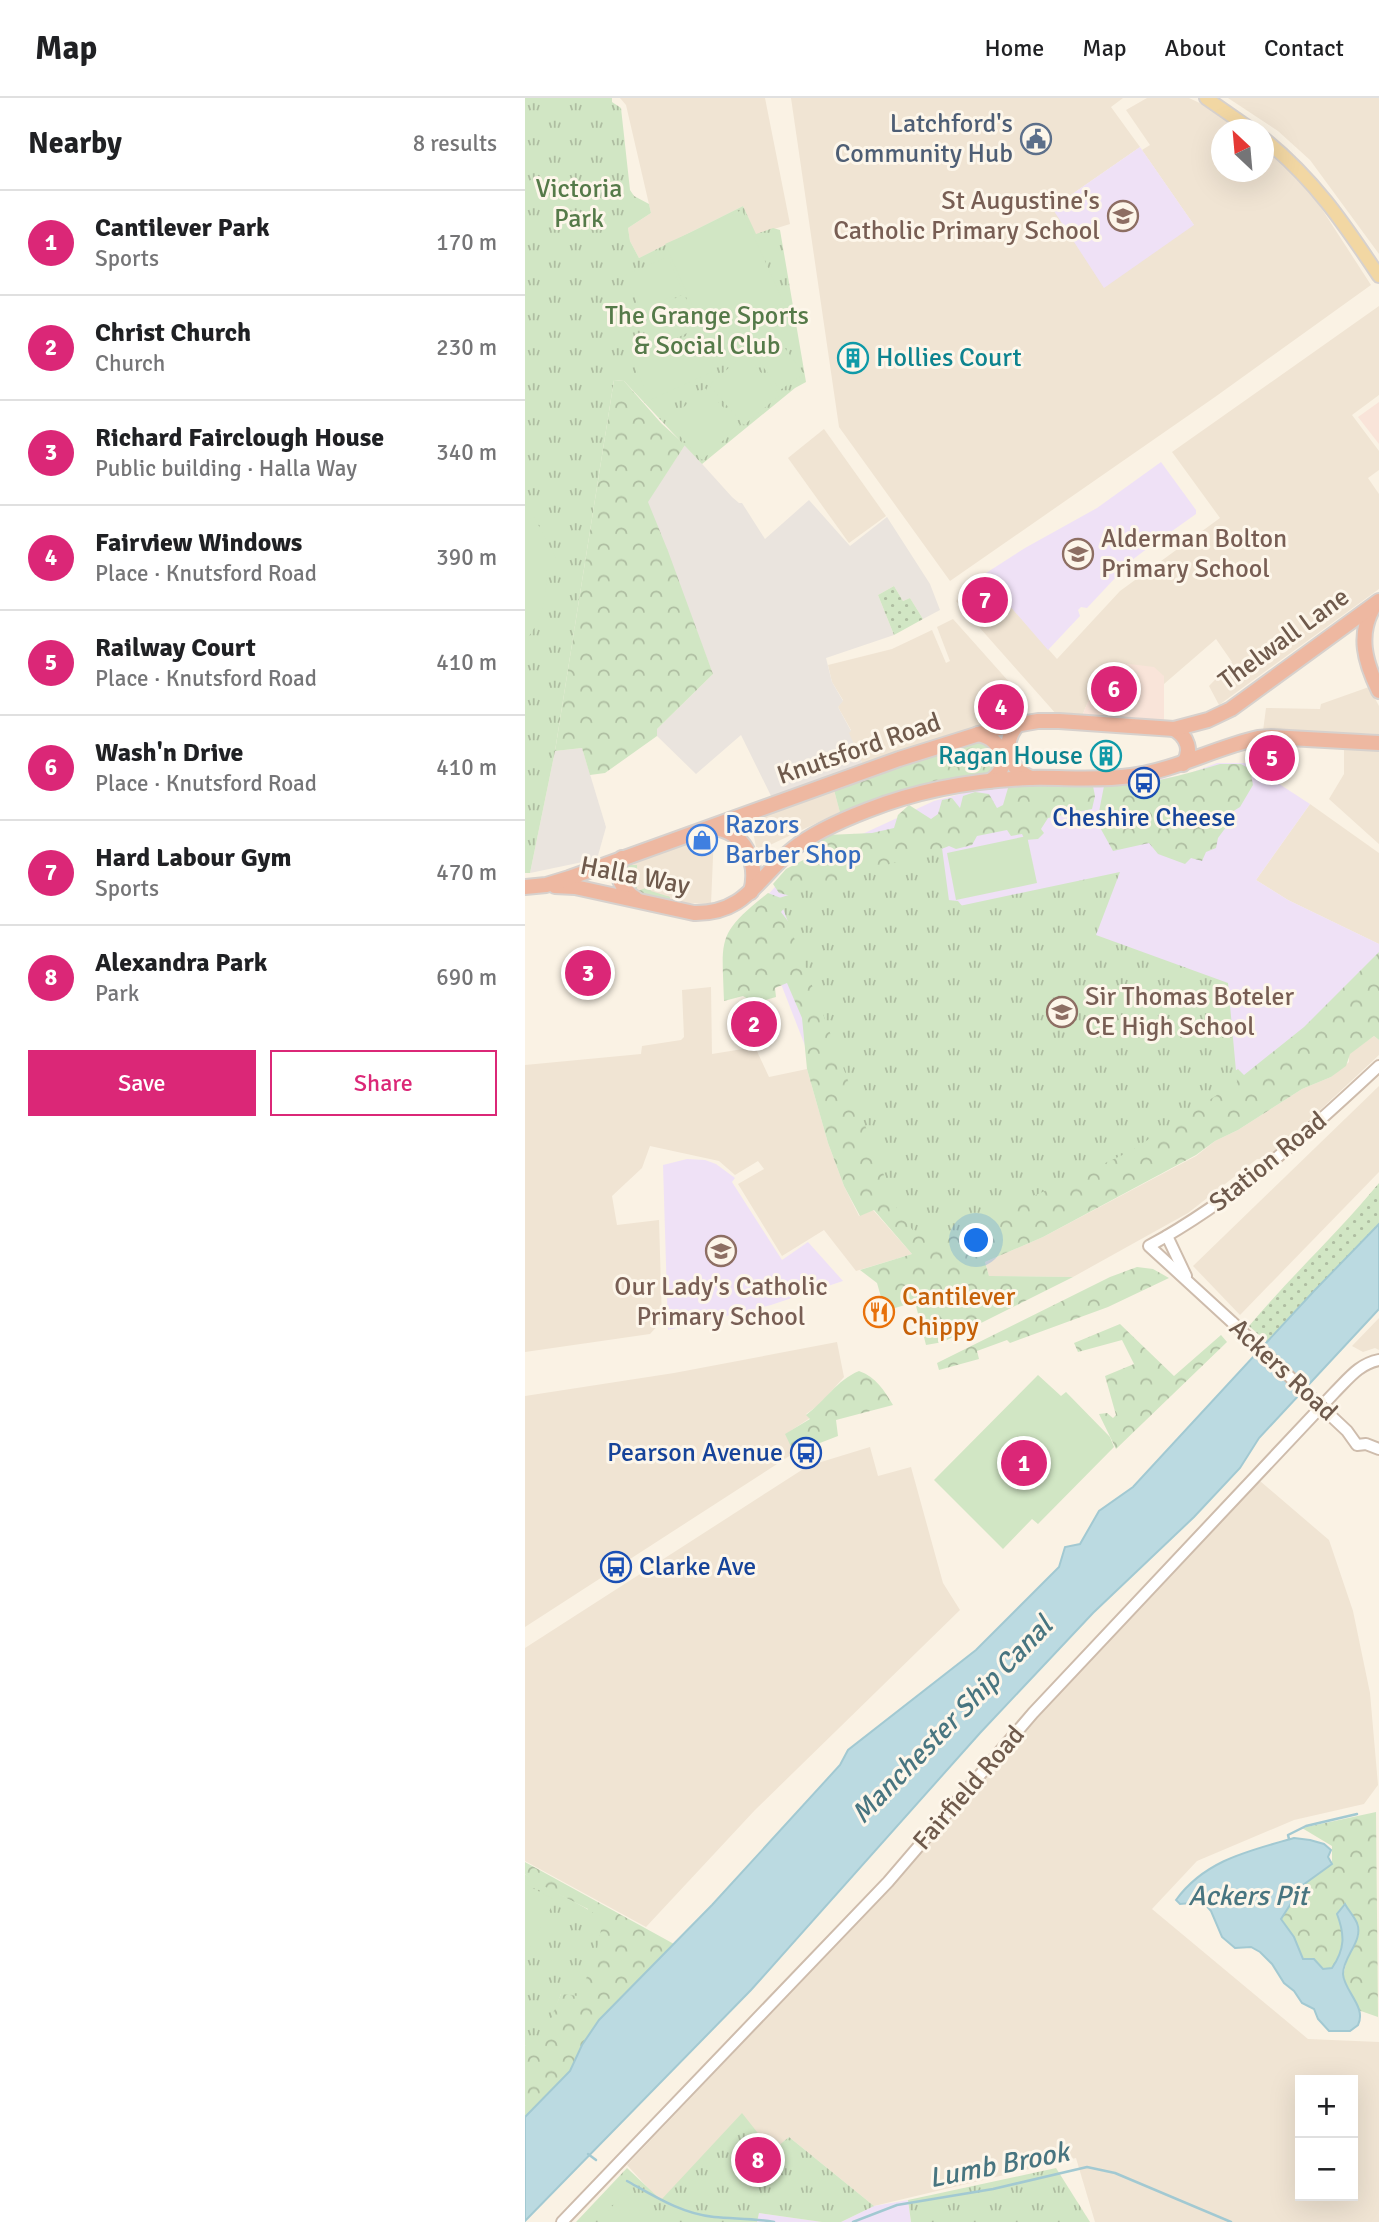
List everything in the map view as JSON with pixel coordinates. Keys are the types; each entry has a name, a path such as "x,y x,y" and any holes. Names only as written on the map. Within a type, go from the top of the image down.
{"highway":[{"path":"1377,602 1365,627 1363,642 1366,658 1379,691"},
{"name":"Thelwall Lane","path":"1218,716 1377,602"},
{"name":"Knutsford Road","path":"525,887 546,886 899,759 1018,724 1059,721 1174,729 1218,716"},
{"path":"1018,724 1008,741 1008,752 1018,770 1031,778"},
{"path":"1174,729 1185,736 1188,756 1184,764"},
{"path":"978,734 995,741 1003,757 1004,763 999,775 990,781"},
{"path":"751,892 795,848 842,820 913,795 990,781 1129,776 1184,764 1249,740 1271,737 1379,743"},
{"path":"710,827 731,832 745,846 753,872 751,892"},
{"path":"622,858 618,870 620,882 638,900"},
{"name":"Halla Way","path":"546,886 575,887 694,913 714,912 735,904 751,892"}],"main road":[{"path":"1206,98 1236,119"},
{"path":"1274,147 1317,189 1379,275"},
{"name":"Station Road","path":"1149,1246 1215,1206 1279,1158 1379,1066"},
{"name":"Ackers Road","path":"1167,1236 1187,1280"},
{"name":"Ackers Road","path":"1149,1246 1347,1431 1357,1446 1366,1444 1379,1450"},
{"name":"Fairfield Road","path":"562,2222 888,1882 1033,1713 1358,1368 1379,1360"}],"shaded area":[{"path":"620,98 765,98 790,224 755,235 743,206 639,258 630,241 628,228 651,213 626,105"},
{"path":"791,98 1123,98 1111,107 1140,147 1052,208 1194,225 1142,150 1150,145 1126,110 1147,98 1189,98 1234,119 1211,119 1211,182 1274,182 1274,150 1296,169 1371,285 950,581 839,427"},
{"path":"1228,98 1379,98 1379,254 1310,160 1274,128 1274,119 1260,119"},
{"name":"St Augustine's Catholic Primary School","path":"1140,147 1194,225 1104,288 1052,208"},
{"path":"1379,306 1379,395 1352,415 1379,451 1379,470 1368,478 1379,494 1379,589 1219,705 1209,686 1232,662 1216,639 1164,684 1164,676 1104,664 1082,716 1057,715 956,601 983,575 1057,659 1120,591 1220,518 1172,452"},
{"path":"1379,402 1379,444 1358,417"},
{"path":"824,429 886,516 849,543 788,458"},
{"path":"685,445 732,497 742,503 765,539 809,500 850,546 887,517 930,584 940,610 923,619 910,598 903,601 894,586 878,595 894,635 826,658 832,682 843,701 838,707 851,731 849,733 864,767 775,804 741,735 696,774 657,736 657,729 713,674 647,502"},
{"name":"Alderman Bolton Primary School","path":"1161,462 1196,510 1196,514 1165,536 1162,533 1156,534 1156,542 1132,560 1087,608 1081,607 1078,610 1080,616 1048,650 983,575 1097,508"},
{"path":"953,619 1018,692 1018,708 1009,717 864,767 848,733 851,730 838,707 843,700 832,682 828,665 892,649 932,630 946,663 950,661 937,627"},
{"path":"1104,664 1154,667 1164,676 1164,720 1082,716"},
{"path":"1369,687 1379,706 1379,734 1263,731 1266,708 1320,709 1321,704"},
{"path":"1344,745 1379,747 1379,844 1329,799 1344,774"},
{"path":"582,748 606,827 597,859 530,873 555,751"},
{"name":"Sir Thomas Boteler CE High School","path":"1217,763 1247,763 1310,804 1256,880 1288,900 1379,944 1379,968 1192,1120 848,1156 753,912 793,866 934,801 998,784 1141,782 1185,775"},
{"path":"834,790 840,812 757,851 750,819"},
{"path":"1310,804 1379,853 1379,944 1288,900 1256,880"},
{"path":"714,834 711,904 668,902 636,890 631,861 692,836"},
{"path":"711,987 712,1054 755,1047 769,1077 807,1069 828,1143 859,1216 873,1210 912,1254 856,1271 824,1230 782,1256 738,1184 764,1169 758,1161 735,1175 719,1161 650,1146 642,1168 612,1196 617,1225 659,1220 662,1321 650,1334 525,1352 525,1065 641,1054 642,1046 681,1040 684,1037 682,990"},
{"path":"1374,1036 1379,1040 1379,1055 1276,1150 1263,1159 1257,1159 1188,1213 1073,1277 989,1276 985,1262 1043,1237 1196,1156 1215,1141 1238,1130 1302,1089 1331,1077 1349,1062 1349,1054"},
{"path":"1379,1086 1379,1172 1240,1315 1193,1266"},
{"name":"Our Lady's Catholic Primary School","path":"687,1159 716,1164 735,1178 732,1182 782,1260 808,1242 843,1281 771,1305 668,1330 663,1165"},
{"path":"1379,1318 1379,1350 1375,1348 1363,1352 1352,1346"},
{"path":"837,1342 844,1377 820,1404 806,1414 810,1418 786,1434 794,1453 525,1627 525,1396 674,1373"},
{"path":"870,1447 878,1476 911,1467 943,1583 960,1610 755,1810 646,1927 525,1861 525,1648 808,1466"},
{"path":"1260,1481 1329,1540 1353,1611 1370,1693 1378,1785 1364,1804 1294,1820 1197,1861 1152,1909 1308,2039 1379,2042 1379,2222 1095,2222 1076,2158 874,2206 789,2137 772,2152 660,2201 627,2165 858,1922 1071,1679"},
{"path":"908,2200 911,2222 841,2222 874,2206"},
{"path":"759,2213 822,2222 757,2222"}],"green space":[{"name":"Victoria Park","path":"525,98 612,98 612,102 621,108 630,190 634,196 649,204 651,213 628,228 630,241 639,258 743,206 756,234 773,228 780,230 806,382 702,464 624,381 614,380 555,751 530,873 525,873"},
{"name":"The Grange Sports & Social Club","path":"742,210 794,326 717,360 665,244"},
{"path":"668,257 683,292 641,310 625,275"},
{"path":"684,294 699,327 669,342 653,309"},
{"path":"697,331 716,370 650,400 632,360"},
{"path":"776,336 804,374 780,390 753,353"},
{"path":"745,354 780,395 744,425 709,385"},
{"path":"614,380 624,381 661,423 685,445 648,502 713,674 657,729 657,736 605,773 590,775 582,748 555,751"},
{"path":"705,388 740,425 702,460 667,422"},
{"path":"534,517 556,558 546,569 543,607 536,625 525,641 525,520"},
{"path":"894,586 903,601 910,598 923,619 894,635 878,595"},
{"path":"978,734 995,741 998,775 842,820 834,790"},
{"path":"1220,764 1241,764 1250,769 1253,785 1240,807 1227,815 1229,823 1218,838 1216,848 1206,852 1202,861 1191,858 1185,864 1158,854 1149,843 1113,851 1097,822 1104,786 1163,779"},
{"path":"1084,781 1093,786 1095,796 1092,809 1048,818 1041,829 1044,833 1038,839 1025,840 1022,834 1011,836 1007,830 977,836 972,845 956,849 949,846 939,850 948,900 958,901 963,907 961,915 828,905 779,893 773,884 786,869 809,857 808,846 827,835 872,833 894,828 898,815 909,805 931,819 938,814 942,800 952,798 960,808 963,796 975,792 989,794 997,808 1003,805 1008,788"},
{"path":"1027,836 1037,883 956,900 947,853"},
{"path":"942,848 950,908 1120,872 1096,935 1228,983 1237,1082 1129,1152 939,1240 914,1232 896,1207 779,898"},
{"path":"629,865 637,865 637,891 649,887 651,891 670,897 670,900 654,899 635,891 624,873"},
{"path":"768,893 786,900 787,905 781,912 797,933 1124,1140 1238,1069 1244,1075 1304,1027 1379,952 1379,1040 1374,1036 1350,1054 1346,1066 1331,1077 1302,1089 1196,1155 1043,1237 985,1262 989,1276 1073,1277 943,1342 926,1345 915,1302 885,1311 877,1283 860,1270 912,1254 874,1210 860,1216 844,1186 828,1143 807,1069 802,1018 787,983 775,988 776,997 755,1003 743,996 724,1001 723,950 726,939 739,918"},
{"path":"1379,1183 1379,1224 1267,1342 1249,1326"},
{"path":"1137,1267 1153,1269 1169,1278 1108,1307 1010,1343 1007,1340 977,1351 979,1359 939,1370 937,1363 1110,1277"},
{"path":"1120,1324 1174,1376 1221,1335 1227,1342 1116,1449 1099,1414 1107,1413 1113,1418 1116,1415 1105,1376 1134,1364 1122,1340 1078,1352 1074,1343"},
{"path":"859,1371 875,1380 893,1405 836,1420 838,1436 794,1453 785,1434 810,1419 806,1415 844,1380"},
{"path":"1038,1375 1061,1396 1066,1392 1110,1437 1114,1447 1038,1524 1032,1519 1003,1549 934,1480"},
{"path":"1376,1812 1378,2017 1358,2010 1343,1976 1359,1934 1337,1914 1342,1935 1341,1948 1332,1968 1323,1969 1303,1960 1294,1937 1281,1919 1303,1885 1332,1864 1332,1846 1302,1828"},
{"path":"525,1862 674,1944 599,2020 582,2045 570,2071 525,2117 525,2046 553,2011 561,1994 588,1909 537,1884 525,1874"},
{"path":"525,1874 603,1920 595,1959 578,1996 561,1994 545,2034 525,2046"},
{"path":"525,1884 555,1900 525,1957"},
{"path":"742,2113 772,2151 789,2137 874,2206 841,2222 759,2213 757,2222 576,2222 627,2168 661,2200"},
{"path":"1056,2168 1090,2222 911,2222 908,2200"},
{"path":"628,2189 663,2222 598,2222"}],"water":[{"name":"Manchester Ship Canal","path":"1379,1224 1379,1309 1259,1438 1240,1468 1194,1517 1093,1613 980,1733 751,1990 525,2221 525,2117 570,2071 582,2045 599,2020 712,1905 840,1765 848,1750 976,1650 1059,1567 1065,1547 1080,1544 1099,1511 1133,1487"},
{"name":"Ackers Pit","path":"1294,1838 1324,1844 1331,1850 1328,1857 1332,1864 1303,1885 1281,1919 1294,1937 1303,1959 1314,1959 1323,1969 1332,1968 1342,1942 1337,1914 1345,1904 1357,1923 1358,1936 1343,1974 1360,2012 1358,2025 1350,2031 1329,2031 1318,2019 1314,2009 1302,2003 1260,1952 1251,1947 1235,1948 1222,1937 1211,1911 1203,1902 1180,1904 1176,1900 1200,1875 1214,1866"}],"waterway":[{"path":"1289,1839 1288,1835 1306,1826 1357,1814"},
{"name":"Lumb Brook","path":"588,2154 596,2160"},
{"name":"Lumb Brook","path":"853,2222 897,2205 993,2189 1087,2167 1115,2173 1231,2222"},
{"name":"Lumb Brook","path":"627,2181 669,2204 691,2212 714,2217 774,2222"}],"place":[{"name":"Latchford's Community Hub","path":"1036,139"},
{"name":"St Augustine's Catholic Primary School","path":"1123,216"},
{"name":"Hollies Court","path":"853,358"},
{"name":"Alderman Bolton Primary School","path":"1078,554"},
{"name":"Hard Labour Gym","path":"985,600"},
{"name":"Wash'n Drive","path":"1114,689"},
{"name":"Fairview Windows","path":"1001,707"},
{"name":"Ragan House","path":"1106,756"},
{"name":"Railway Court","path":"1272,758"},
{"name":"Cheshire Cheese","path":"1144,783"},
{"name":"Razors Barber Shop","path":"702,840"},
{"name":"Richard Fairclough House","path":"588,973"},
{"name":"Sir Thomas Boteler CE High School","path":"1062,1012"},
{"name":"Christ Church","path":"754,1024"},
{"name":"Our Lady's Catholic Primary School","path":"721,1251"},
{"name":"Cantilever Chippy","path":"879,1312"},
{"name":"Pearson Avenue","path":"806,1453"},
{"name":"Cantilever Park","path":"1024,1463"},
{"name":"Clarke Ave","path":"616,1567"},
{"name":"Alexandra Park","path":"758,2160"}]}
